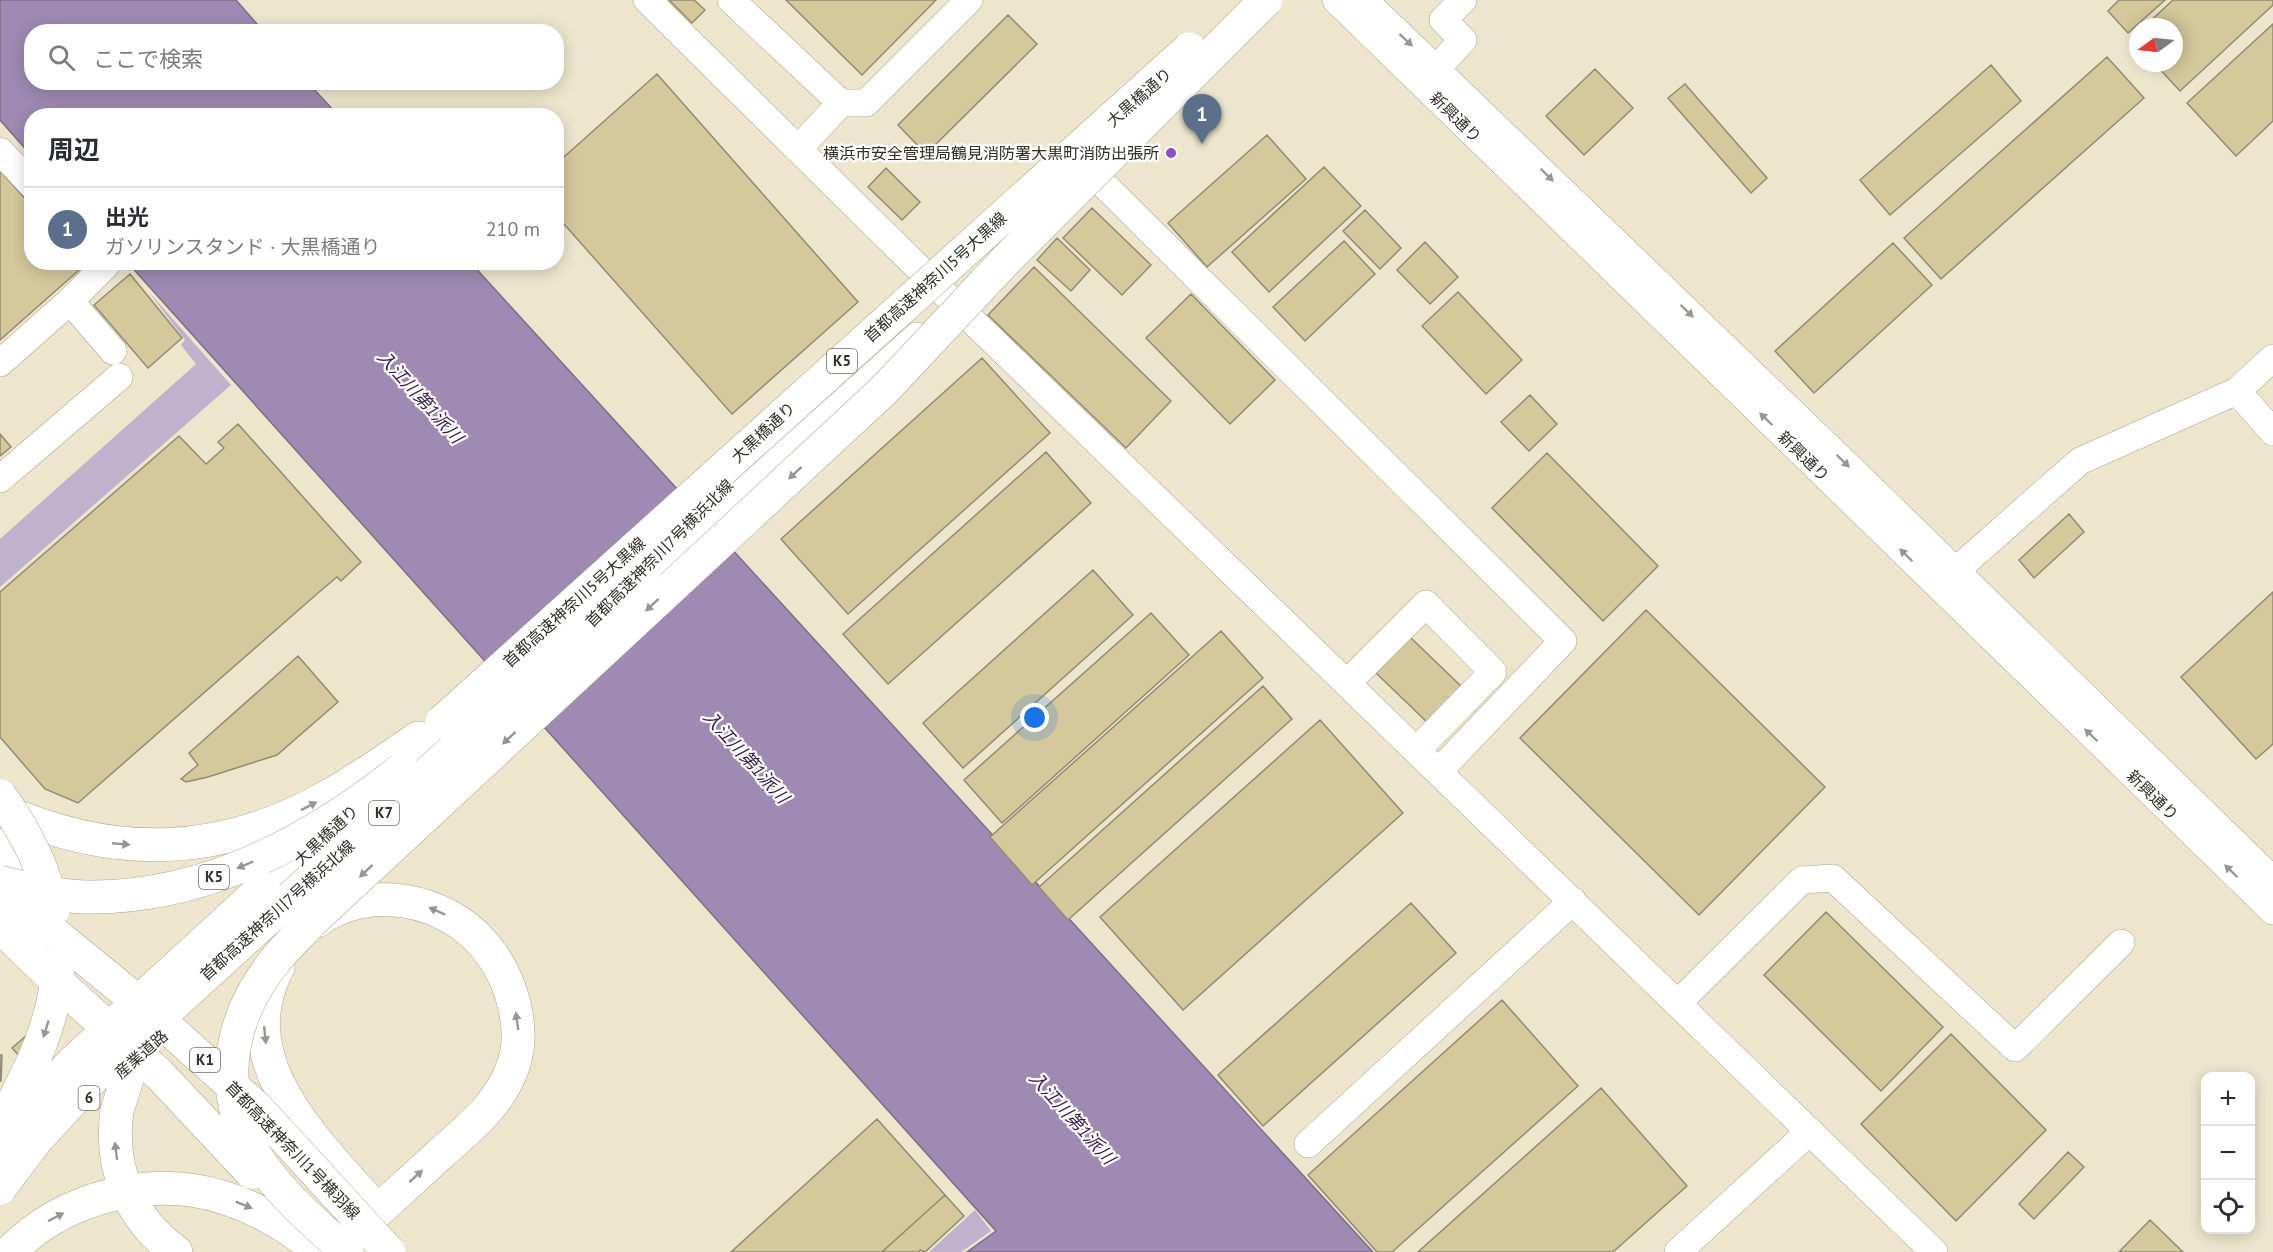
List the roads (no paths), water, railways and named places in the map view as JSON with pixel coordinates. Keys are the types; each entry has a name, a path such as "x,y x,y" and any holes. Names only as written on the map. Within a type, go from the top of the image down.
{"main road":[{"name":"首都高速神奈川5号大黒線","path":"442,722 1241,0"},
{"name":"首都高速神奈川5号大黒線","path":"772,441 1264,0"},
{"path":"356,1246 297,1206 263,1167 248,1141 236,1112 231,1078 234,1043 245,1010 274,962 311,922 884,390 1006,260 1264,0"},
{"name":"K5","path":"0,882 52,894 84,897 115,897 149,893 217,876 269,854 312,832 375,791 402,769 772,441"},
{"name":"首都高速神奈川7号横浜北線","path":"0,1188 37,1139 101,1070 507,700 772,441"},
{"name":"K5","path":"0,809 31,822 109,843 166,845 220,838 275,821 325,798 442,722"},
{"name":"首都高速神奈川7号横浜北線","path":"0,1152 33,1106 71,1064 442,722"},
{"path":"0,796 21,826 39,861 54,916 58,957 54,997 44,1037 25,1080 0,1125"},
{"name":"産業道路","path":"0,845 75,933 151,997 176,1023 152,1046 0,1173"},
{"path":"176,1252 147,1226 125,1189 118,1163 115,1138 119,1098 130,1069 164,1006 197,961 263,888"},
{"name":"首都高速神奈川1号横羽線","path":"0,889 149,1011 240,1092 297,1150 389,1252"},
{"path":"356,1246 486,1111 498,1097 510,1074 517,1050 516,1012 512,993 484,945 471,932 451,918 411,903 377,900 346,905 318,920 295,942 277,970 265,1001 264,1039 274,1074 288,1101 309,1132 411,1252"},
{"name":"K1","path":"0,927 173,1089 322,1252"},
{"name":"産業道路","path":"75,933 126,1020 221,1116 356,1246"},
{"name":"6","path":"0,1125 126,1020"},
{"path":"176,1023 356,1246"},
{"path":"9,1252 42,1225 76,1207 114,1194 160,1188 203,1192 249,1206 278,1222 322,1252"}],"street":[{"path":"647,0 954,303 1934,1252"},
{"path":"731,0 841,103 866,103 969,0"},
{"name":"大黒橋通り","path":"126,1020 695,497 777,417 1249,0"},
{"name":"大黒橋通り","path":"176,1023 515,699 1286,0"},
{"name":"新興通り","path":"1336,0 1948,580 2273,880"},
{"path":"1436,69 1463,40 1443,20 1463,0"},
{"name":"新興通り","path":"1374,5 1948,580 2273,911"},
{"path":"798,149 841,103"},
{"path":"0,151 24,176"},
{"path":"1094,176 1563,641 1439,771"},
{"path":"0,363 70,301 101,270"},
{"path":"0,479 116,364 70,301"},
{"path":"1948,580 2080,461 2237,391 2273,358"},
{"path":"2237,391 2273,432"},
{"path":"1347,683 1426,604 1493,672 1417,750"},
{"path":"1678,1003 1802,880 1833,878 2015,1048 2121,943"},
{"path":"1308,1144 1573,901"},
{"path":"221,1116 238,1146 331,1252"},
{"path":"1678,1252 1810,1131"}],"water":[{"path":"0,0 236,0 257,24 24,24 24,90 315,90 331,108 24,108 24,147 0,120"},
{"name":"入江川第1派川","path":"134,270 477,270 1373,1252 967,1252 996,1231"}],"place":[{"name":"出光","path":"1202,144"},
{"name":"横浜市安全管理局鶴見消防署大黒町消防出張所","path":"1171,153"}]}
